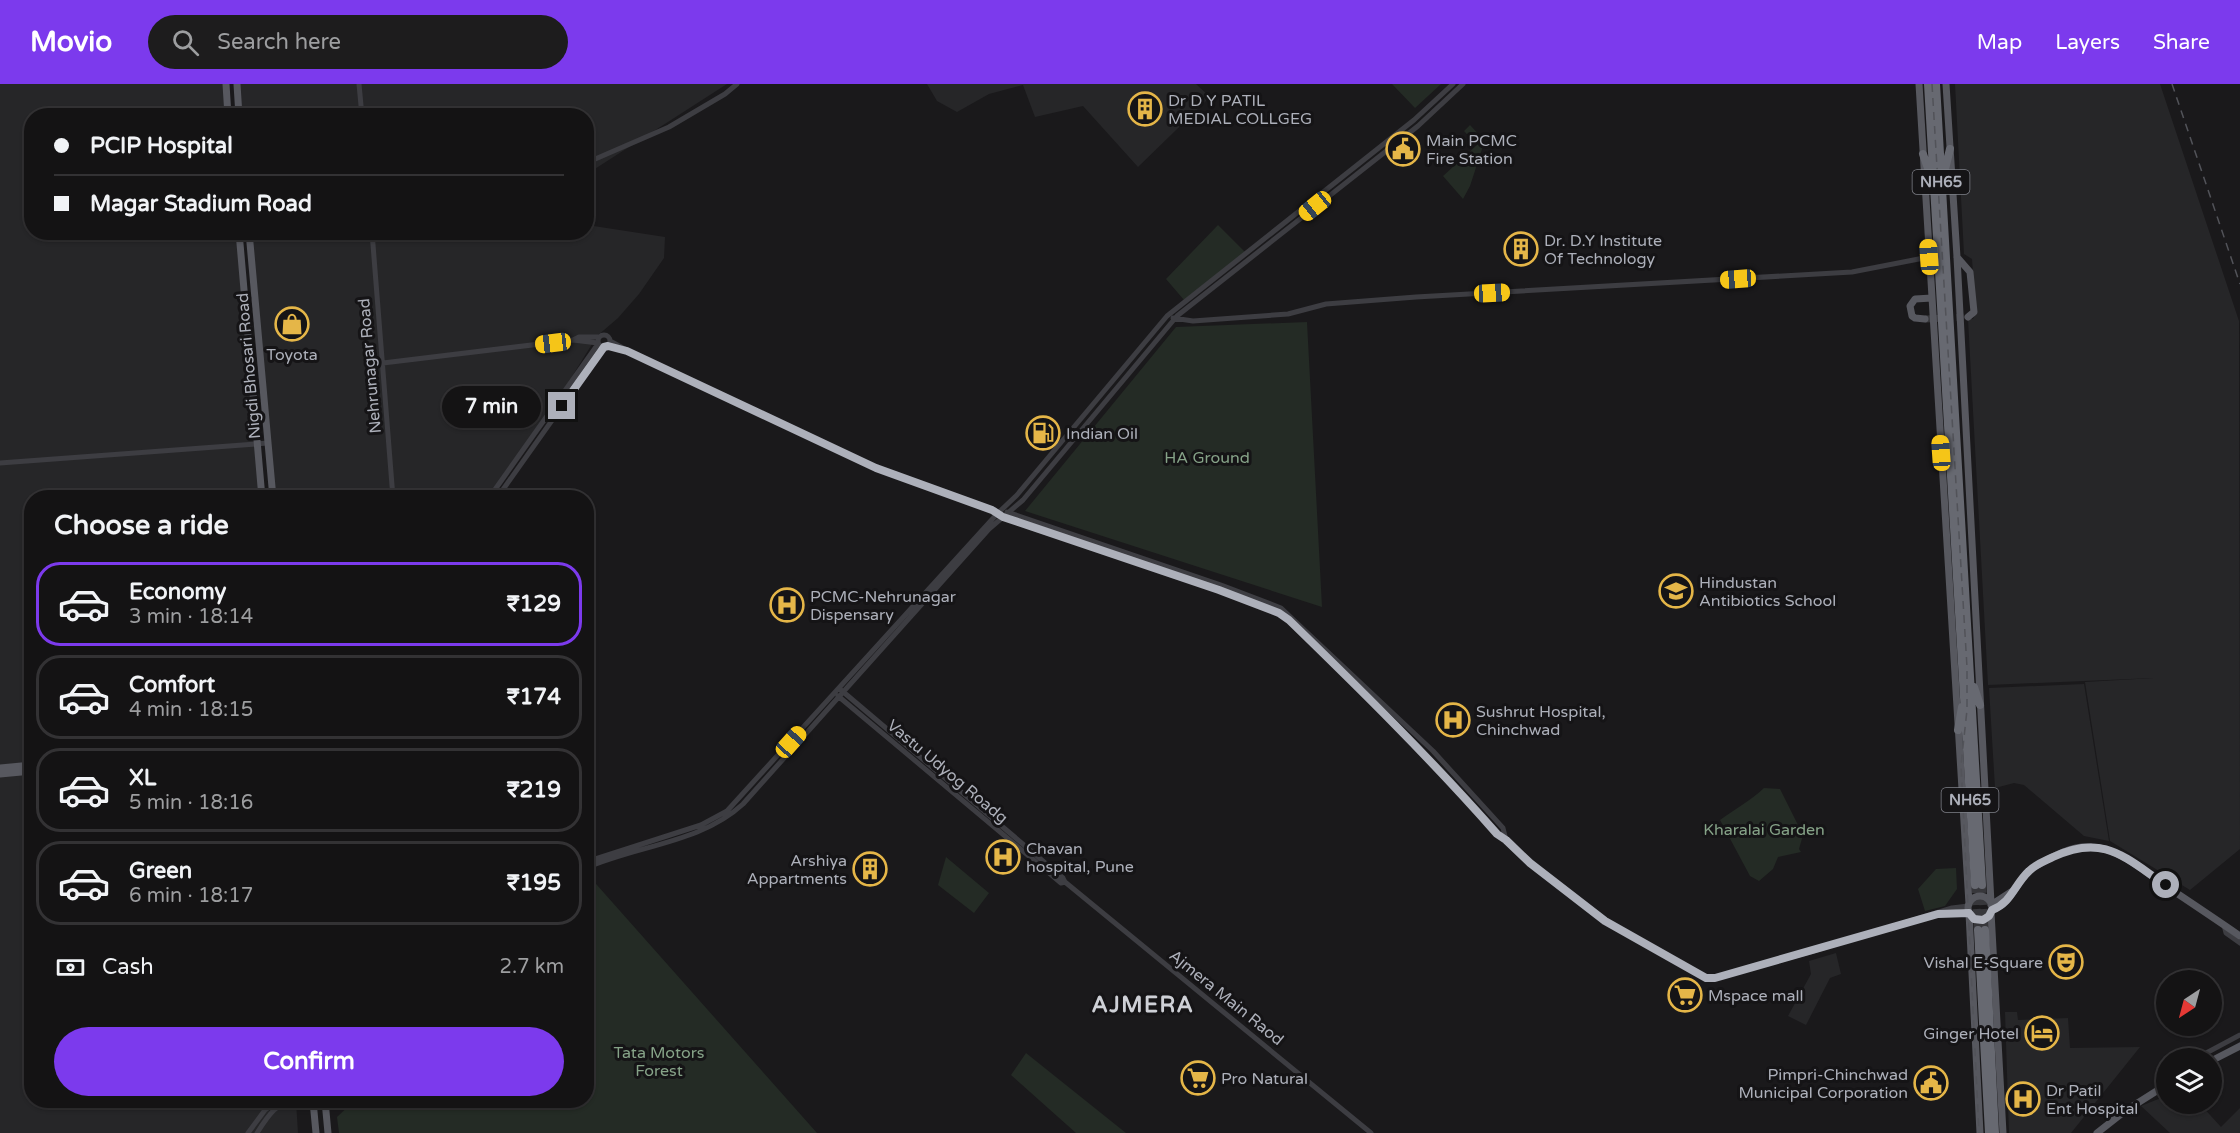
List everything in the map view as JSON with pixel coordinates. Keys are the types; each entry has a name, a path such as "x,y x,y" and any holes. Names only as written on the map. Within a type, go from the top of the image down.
{"highway":[{"name":"NH65","path":"1929,84 1938,187 1964,694 1979,885 1971,680 1943,279"},
{"name":"NH65","path":"1936,84 1938,187"},
{"path":"1938,187 1950,149"},
{"path":"1923,154 1938,187"},
{"path":"1971,680 1980,705"},
{"path":"1958,730 1964,694"},
{"path":"1981,930 1990,1094 1995,1133"},
{"path":"1989,1133 1990,1094"}],"main road":[{"path":"226,84 228,108"},
{"path":"237,84 238,108"},
{"path":"1919,84 1969,909 1980,1133"},
{"path":"1946,84 2003,1133"},
{"name":"Nigdi Bhosari Road","path":"239,240 261,490"},
{"name":"Nigdi Bhosari Road","path":"250,240 272,490"},
{"path":"1957,256 1970,272 1974,312 1968,317"},
{"path":"1925,319 1912,316 1910,306 1915,299 1932,298"},
{"path":"0,768 24,766"},
{"path":"0,774 24,772"},
{"path":"1991,907 1986,898 1979,896 1973,899 1969,909 1974,919 1987,918 1991,907 2013,891 2035,866 2073,849 2099,847 2127,860 2240,936"},
{"path":"2222,1055 2240,1046"},
{"path":"2097,1133 2156,1092"},
{"path":"314,1108 316,1133"},
{"path":"325,1108 328,1133"}],"street":[{"path":"359,84 361,108"},
{"path":"594,160 669,127 737,84"},
{"path":"594,865 703,830 730,816 933,590 998,512 1017,495 1171,317 1414,120 1454,84"},
{"path":"1009,513 1023,500 1171,317 1418,126 1463,84"},
{"name":"Nehrunagar Road","path":"373,240 392,490"},
{"path":"1171,317 1193,321 1288,314 1326,304 1416,297 1852,272 1929,257"},
{"path":"495,490 598,341 606,335 607,345 503,490"},
{"path":"383,363 573,340 579,337 607,345 622,346 627,351 876,468 1279,613 1289,620 1398,727 1497,834 1530,863 1605,921 1706,978 1715,978 1952,908 1969,909"},
{"path":"0,463 268,443"},
{"path":"998,512 1009,513 1210,581 1281,608 1433,751 1503,828 1506,840"},
{"path":"594,859 701,825 727,811 839,693"},
{"name":"Vastu Udyog Roadg","path":"839,693 1025,854 1061,883 1065,882"},
{"name":"Ajmera Main Raod","path":"1065,882 1371,1133"},
{"path":"2224,926 2226,933 2240,943"},
{"path":"2216,1048 2240,1035"},
{"path":"248,1133 268,1108"},
{"path":"257,1133 278,1108"}],"shaded area":[{"path":"0,84 223,84 225,108 24,108 24,240 238,240 260,490 24,490 24,1108 296,1108 298,1133 0,1133"},
{"path":"238,84 727,84 594,170 594,108 240,108"},
{"path":"927,84 1196,84 1210,97 1138,167 1083,106 1035,117 1023,85 989,94 957,112 937,101"},
{"path":"1955,84 2160,84 2239,321 2240,849 2190,890 2110,841 2085,682 2154,678 1988,685 1968,319 1973,319 1976,313 1972,259 1964,254"},
{"path":"594,226 665,237 664,258 639,294 618,318 597,336 542,425 493,490 274,490 252,240 594,240"},
{"path":"2084,684 2109,841 2084,836 2024,785 2014,783 1995,788 1989,688"},
{"path":"1836,953 1841,974 1830,978 1806,1025 1788,1016 1811,974 1809,961"},
{"path":"2005,1012 2017,1012 2018,1020 2068,1018 2070,1048 2140,1047 2071,1133 2009,1133"},
{"path":"2156,1100 2156,1114 2209,1114 2221,1127 2240,1108 2240,1133 2170,1133 2141,1106"}],"green space":[{"path":"1392,84 1441,84 1415,108"},
{"path":"1470,125 1484,143 1470,186 1463,199 1443,176 1477,145 1464,131"},
{"path":"1218,225 1245,252 1184,300 1166,279"},
{"name":"HA Ground","path":"1307,322 1322,607 1025,511 1176,327"},
{"name":"Kharalai Garden","path":"1764,788 1780,789 1803,835 1799,849 1801,852 1778,857 1773,869 1759,881 1750,876 1720,820"},
{"path":"946,857 989,893 974,913 938,885"},
{"path":"1956,868 1957,889 1945,906 1925,911 1918,889 1936,869"},
{"name":"Tata Motors Forest","path":"594,882 817,1133 339,1133 337,1117 347,1108 594,1108"},
{"path":"1026,1053 1126,1133 1076,1133 1011,1075"}],"tunnel":[{"path":"1925,319 1966,317"},
{"path":"1975,885 1978,930"},
{"path":"1982,885 1985,930"}],"railway":[{"path":"1932,84 1967,667 1967,710 1961,765 1979,1133"},
{"path":"2172,84 2240,284"}],"place":[{"name":"Dr D Y PATIL MEDIAL COLLGEG","path":"1145,109"},
{"name":"Main PCMC Fire Station","path":"1403,149"},
{"name":"Dr. D.Y Institute Of Technology","path":"1521,249"},
{"name":"Toyota","path":"292,324"},
{"name":"Indian Oil","path":"1043,433"},
{"name":"Hindustan Antibiotics School","path":"1676,591"},
{"name":"PCMC-Nehrunagar Dispensary","path":"787,605"},
{"name":"Sushrut Hospital, Chinchwad","path":"1453,720"},
{"name":"Chavan hospital, Pune","path":"1003,857"},
{"name":"Arshiya Appartments","path":"870,869"},
{"name":"Vishal E-Square","path":"2066,962"},
{"name":"Mspace mall","path":"1685,995"},
{"name":"Ginger Hotel","path":"2042,1033"},
{"name":"Pro Natural","path":"1198,1078"},
{"name":"Pimpri-Chinchwad Municipal Corporation","path":"1931,1083"},
{"name":"Dr Patil Ent Hospital","path":"2023,1099"}],"district":[{"name":"AJMERA","path":"1143,1004"}],"route":[{"path":"562,406 604,347 627,351 905,480 992,510 1003,517 1219,590 1279,613 1289,620 1398,727 1497,834 1530,863 1605,921 1706,978 1715,978 1810,952 1922,917 1969,913 1974,919 1983,920 1992,910 2005,904 2035,866 2081,847 2107,849 2166,885"}]}
